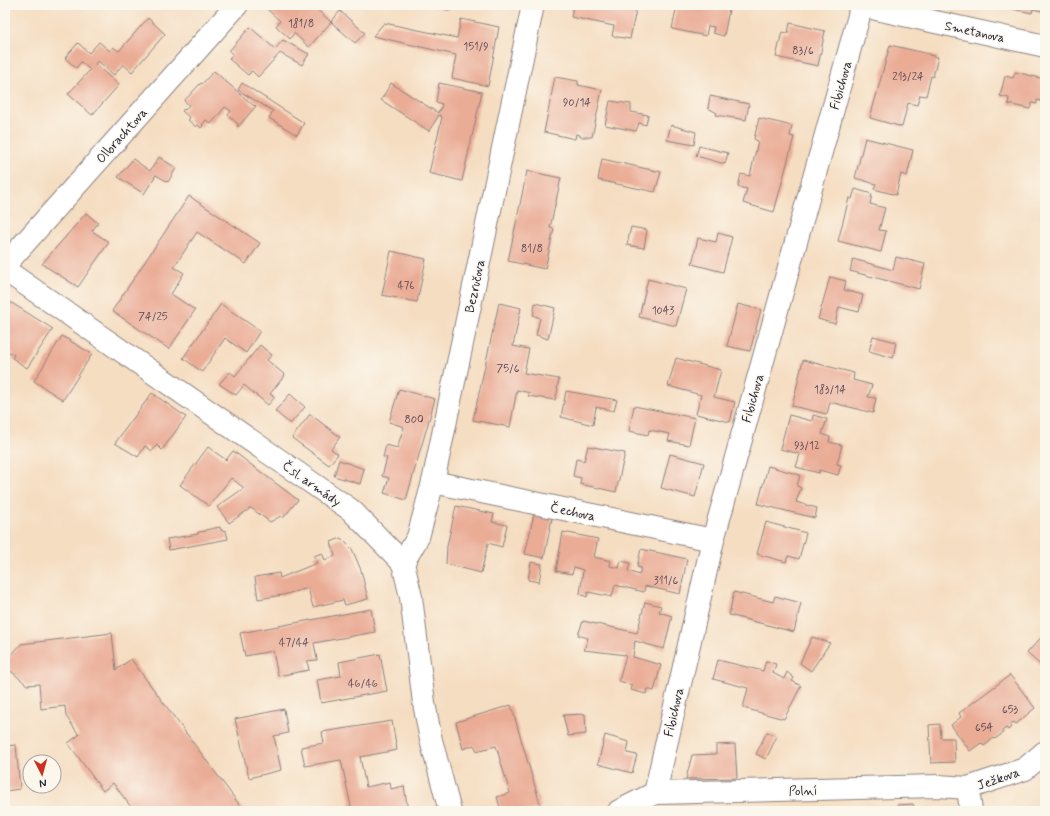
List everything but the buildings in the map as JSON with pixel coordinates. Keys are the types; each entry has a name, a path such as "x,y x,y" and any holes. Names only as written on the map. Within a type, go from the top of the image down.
{"street":[{"name":"Olbrachtova","path":"5,265 237,5"},
{"name":"Bezručova","path":"403,563 418,537 433,482 533,5"},
{"name":"Smetanova","path":"861,5 1045,46"},
{"name":"Fibichova","path":"655,793 713,540 861,5"},
{"name":"Čsl. armády","path":"5,270 351,510 403,563"},
{"name":"Čechova","path":"433,482 713,540"},
{"path":"403,563 411,597 424,703 431,740 450,811"},
{"name":"Ježkova","path":"968,788 1025,769 1045,752"},
{"name":"Polní","path":"619,811 655,793 938,786 968,788"},
{"path":"968,788 971,811"}]}
